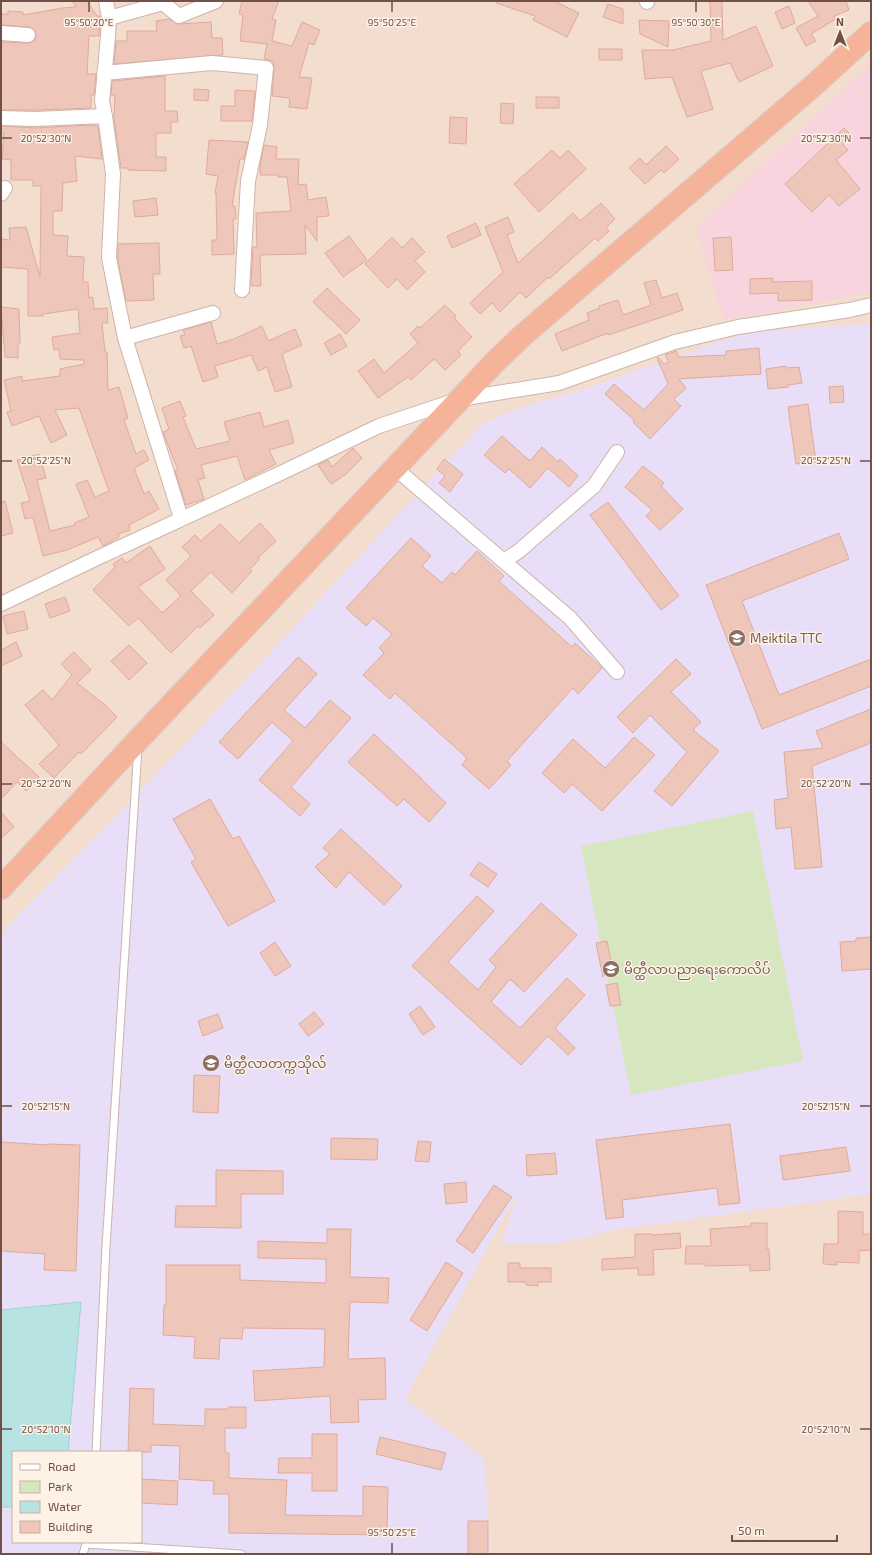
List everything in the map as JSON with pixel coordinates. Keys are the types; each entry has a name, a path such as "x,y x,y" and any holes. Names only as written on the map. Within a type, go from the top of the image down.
{"highway":[{"path":"1,888 139,739 460,399 522,336 814,85 871,33"}],"street":[{"path":"106,1 109,18 102,101 113,174 109,258 126,338 181,518"},
{"path":"109,18 163,3 179,16 216,1"},
{"path":"1,33 28,35"},
{"path":"104,73 212,63 266,68 260,125 248,182 242,290"},
{"path":"1,118 35,119 105,116"},
{"path":"1,604 379,426 460,399 559,383 675,342 703,335 738,327 850,310 871,305"},
{"path":"126,338 213,313"},
{"path":"504,561 519,551 594,486 617,452"},
{"path":"395,468 570,618 617,672"}],"lane":[{"path":"96,1451 106,1247 139,739"},
{"path":"83,1554 86,1543 241,1554"}],"shaded area":[{"path":"1,1 871,1 871,1554 1,1554"},
{"path":"871,64 871,292 724,320 696,228"},
{"path":"870,324 871,1194 614,1230 560,1243 502,1243 517,1194 405,1399 484,1458 491,1554 1,1554 1,934 183,747 482,424 517,409 584,389 748,332"}],"green space":[{"path":"753,811 803,1061 631,1095 581,846"}],"water":[{"path":"81,1302 68,1451 12,1451 12,1507 1,1507 1,1310"}],"building":[{"path":"72,1 87,1 97,16 100,16 99,36 89,36 87,74 96,74 94,95 91,95 91,108 1,110 1,42 28,43 35,40 36,35 35,31 29,27 1,25 1,14 8,14 8,11 23,12 23,15 76,7"},
{"path":"242,1 279,1 272,19 276,20 272,41 292,46 302,22 320,30 314,45 309,43 299,77 312,78 307,109 289,107 290,98 272,96 274,68 273,61 264,59 267,44 240,41 243,15 239,14"},
{"path":"496,1 554,1 579,13 567,37 533,20 535,16 496,3"},
{"path":"710,1 722,1 723,40 756,26 773,66 739,82 730,63 701,71 713,109 687,117 672,77 645,79 642,50 673,50 711,41"},
{"path":"808,1 846,1 849,10 834,16 836,19 811,34 816,41 806,46 796,28 818,16"},
{"path":"608,4 623,9 623,24 603,17"},
{"path":"789,6 795,23 782,29 775,12"},
{"path":"169,19 178,24 211,22 212,38 222,38 223,55 114,64 116,41 127,41 127,31 157,31 156,21"},
{"path":"639,20 669,21 668,47 640,34"},
{"path":"599,49 622,49 622,60 599,60"},
{"path":"165,76 165,111 177,111 178,122 171,122 171,133 156,133 156,157 166,157 166,171 128,170 128,168 121,168 114,118 115,95 111,95 112,81"},
{"path":"194,89 209,90 208,101 194,100"},
{"path":"235,90 255,91 252,121 221,121 221,106 235,106"},
{"path":"536,97 559,97 559,108 536,108"},
{"path":"501,103 514,104 513,124 500,123"},
{"path":"450,117 467,118 466,144 449,143"},
{"path":"91,125 98,126 102,159 75,156 77,181 63,183 62,211 53,211 53,235 68,236 67,256 84,257 83,282 88,282 89,298 93,297 94,309 107,308 108,323 102,323 105,352 107,352 108,390 119,387 128,418 124,420 136,454 144,450 149,460 134,468 144,494 149,491 159,509 129,525 130,530 118,534 119,537 103,546 98,537 67,550 43,556 33,517 25,519 21,503 30,501 17,460 39,454 46,478 37,480 50,531 75,525 74,523 89,517 76,484 87,480 95,497 109,491 79,408 55,410 67,435 51,443 39,416 12,426 7,412 11,411 4,380 22,376 22,381 60,376 60,369 84,364 84,360 60,359 59,349 54,350 52,337 80,333 78,309 43,314 43,316 28,316 28,269 1,267 1,239 10,240 9,228 26,227 40,277 41,186 33,186 33,180 11,180 11,160 2,159 4,133 1,133 1,126 35,128"},
{"path":"844,128 852,136 843,145 848,150 836,160 860,189 839,206 829,195 812,212 785,184"},
{"path":"209,140 248,142 244,159 240,159 232,206 235,206 236,219 233,219 234,254 212,255 212,240 217,240 215,193 218,176 206,174"},
{"path":"264,145 277,147 276,159 299,159 298,185 306,184 308,200 326,197 329,216 317,217 317,241 305,225 306,254 260,255 261,286 251,286 253,247 257,247 256,213 291,211 287,177 278,177 278,175 260,175 260,165"},
{"path":"666,146 679,159 664,173 661,170 645,184 629,168 640,158 646,165"},
{"path":"552,150 560,158 568,150 586,169 539,212 514,184"},
{"path":"156,198 158,215 135,217 133,201"},
{"path":"601,203 615,219 606,228 609,231 598,241 595,238 549,279 548,277 526,298 520,292 500,312 492,303 480,314 470,303 503,272 485,227 508,217 514,232 507,235 518,263 573,213 580,221"},
{"path":"476,223 481,235 452,248 447,236"},
{"path":"349,236 367,260 343,277 325,253"},
{"path":"392,237 402,248 412,238 425,252 415,261 425,272 407,290 397,279 388,288 365,264"},
{"path":"731,237 733,270 715,271 713,238"},
{"path":"159,243 160,274 153,274 154,300 126,301 118,262 118,244"},
{"path":"773,278 773,282 812,281 812,300 778,301 778,293 750,294 750,279"},
{"path":"656,280 662,298 677,293 683,310 608,335 608,333 562,351 555,334 589,320 587,313 600,308 599,306 618,300 623,315 651,305 644,283"},
{"path":"327,288 360,320 346,334 313,302"},
{"path":"445,305 456,316 454,318 472,337 458,351 461,355 445,370 434,359 411,380 408,377 378,398 358,371 374,359 384,373 418,343 410,334 418,326 420,328"},
{"path":"1,307 19,309 20,344 18,344 18,358 5,357"},
{"path":"211,322 217,344 234,339 262,326 268,341 295,329 302,345 282,354 292,387 275,392 267,367 258,371 251,355 215,366 218,377 203,382 191,346 184,348 180,336 185,335 183,330"},
{"path":"340,334 347,346 331,355 324,343"},
{"path":"759,348 761,374 679,379 686,388 674,399 681,406 650,439 633,422 634,420 605,394 614,384 644,410 668,384 657,358 658,357 664,364 669,362 665,355 676,351 679,357 726,355 726,351"},
{"path":"786,366 787,368 799,367 802,383 788,385 788,387 768,389 766,369"},
{"path":"843,386 844,402 830,403 829,387"},
{"path":"180,401 186,416 183,417 196,449 230,441 224,422 260,412 264,427 288,420 294,443 269,450 276,464 245,480 237,456 201,465 205,478 198,480 204,499 186,505 175,471 178,470 163,432 169,429 162,408"},
{"path":"808,404 816,462 796,464 788,407"},
{"path":"502,436 530,461 542,447 558,462 560,459 578,476 569,487 548,468 530,488 509,469 505,473 484,455"},
{"path":"353,448 362,458 346,474 331,484 318,465 328,460 332,467"},
{"path":"444,459 463,474 450,492 439,483 445,476 437,469"},
{"path":"643,466 664,483 661,486 683,509 660,530 646,516 652,510 625,487"},
{"path":"5,501 13,533 1,536 1,502"},
{"path":"608,502 679,596 661,610 590,515"},
{"path":"260,523 276,541 258,558 259,560 250,569 252,571 232,593 211,572 191,591 214,615 200,628 198,626 171,653 138,618 129,626 93,590 115,567 113,564 122,558 126,563 150,546 165,569 138,587 162,613 181,596 166,580 191,556 182,547 195,535 201,541 220,524 239,543"},
{"path":"839,533 849,559 742,601 779,695 871,659 871,686 762,729 706,585"},
{"path":"411,538 431,556 422,566 442,583 452,572 455,575 477,551 504,576 499,581 572,647 575,643 602,668 578,694 573,688 507,761 511,765 489,789 462,765 467,758 395,693 390,699 363,675 384,653 379,648 392,634 373,618 366,626 346,608"},
{"path":"65,597 70,611 50,618 45,604"},
{"path":"24,611 28,629 7,634 3,616"},
{"path":"16,642 22,656 1,666 1,650"},
{"path":"129,645 147,663 129,680 111,661"},
{"path":"74,652 91,670 77,683 104,704 117,717 81,754 79,752 54,778 39,764 59,745 25,705 43,690 52,700 72,675 61,664"},
{"path":"298,657 317,674 284,710 305,728 330,700 351,718 291,787 310,804 300,816 259,780 293,741 272,722 238,759 219,742"},
{"path":"676,659 691,674 671,692 701,722 693,730 719,751 672,806 654,791 687,752 650,715 633,733 617,717"},
{"path":"871,709 871,743 812,766 822,867 795,869 791,827 776,829 774,800 788,798 784,752 823,748 816,731"},
{"path":"374,734 446,803 429,822 404,799 397,806 348,762"},
{"path":"634,737 655,755 602,811 572,784 564,793 542,773 573,739 605,768"},
{"path":"1,742 39,777 26,791 17,782 1,799"},
{"path":"210,799 233,839 239,836 275,901 228,926 191,862 196,859 173,819"},
{"path":"1,812 14,827 1,838"},
{"path":"341,829 402,886 384,905 349,872 336,888 315,867 330,854 323,848"},
{"path":"479,862 497,874 488,887 470,875"},
{"path":"477,896 494,911 448,962 478,990 496,967 489,960 541,903 577,935 524,992 510,979 491,1002 520,1028 567,978 585,995 555,1028 575,1048 568,1055 548,1036 521,1065 412,966"},
{"path":"871,937 871,969 842,971 840,942 856,941 856,938"},
{"path":"607,941 612,966 603,977 596,943"},
{"path":"275,942 291,966 275,976 260,953"},
{"path":"617,983 621,1005 610,1006 606,985"},
{"path":"420,1006 435,1027 423,1035 409,1014"},
{"path":"314,1012 324,1024 308,1036 299,1024"},
{"path":"218,1014 223,1028 203,1036 198,1021"},
{"path":"194,1075 220,1076 218,1113 193,1112"},
{"path":"730,1124 740,1203 719,1205 717,1188 622,1200 624,1217 606,1219 596,1140"},
{"path":"331,1138 378,1139 377,1160 331,1159"},
{"path":"418,1141 431,1142 429,1162 415,1161"},
{"path":"1,1142 48,1145 80,1145 76,1271 44,1270 45,1254 1,1251"},
{"path":"846,1147 850,1171 783,1180 780,1156"},
{"path":"555,1153 557,1174 527,1176 526,1155"},
{"path":"216,1170 283,1171 283,1194 241,1194 241,1228 175,1227 176,1206 216,1206"},
{"path":"466,1182 467,1202 446,1204 444,1184"},
{"path":"494,1185 512,1197 473,1253 456,1241"},
{"path":"838,1211 863,1212 863,1234 871,1234 871,1250 859,1251 859,1263 837,1262 837,1265 823,1264 824,1244 838,1244"},
{"path":"751,1223 767,1223 767,1249 769,1249 770,1270 750,1271 750,1265 705,1266 705,1264 685,1264 686,1246 711,1246 710,1229 751,1226"},
{"path":"327,1229 351,1229 350,1277 389,1278 388,1303 350,1302 348,1359 385,1358 386,1399 358,1400 359,1422 331,1423 330,1396 255,1401 253,1371 324,1367 325,1329 243,1328 242,1339 220,1338 219,1359 194,1358 195,1337 163,1335 164,1305 166,1305 166,1265 240,1265 240,1280 326,1283 326,1259 258,1258 258,1241 327,1243"},
{"path":"680,1233 681,1248 653,1250 654,1275 638,1275 638,1268 602,1270 602,1259 635,1257 635,1234 652,1235"},
{"path":"446,1262 463,1273 427,1331 410,1320"},
{"path":"508,1263 520,1263 520,1268 551,1268 551,1282 538,1282 538,1286 526,1285 526,1282 508,1282"},
{"path":"130,1388 154,1389 153,1424 205,1426 205,1409 246,1407 246,1428 225,1428 225,1453 229,1453 229,1478 287,1480 285,1515 363,1516 363,1486 388,1487 387,1535 229,1533 229,1494 213,1494 214,1481 179,1479 180,1446 151,1445 151,1452 128,1451"},
{"path":"312,1434 337,1434 337,1491 312,1491 312,1473 278,1473 279,1458 312,1458"},
{"path":"380,1437 446,1453 441,1470 376,1454"},
{"path":"142,1479 178,1481 177,1505 142,1503"},
{"path":"468,1521 488,1521 488,1554 468,1554"}],"place":[{"name":"Meiktila TTC","path":"737,638"},
{"name":"မိတ္ထီလာပညာရေးကောလိပ်","path":"611,969"},
{"name":"မိတ္ထီလာတက္ကသိုလ်","path":"211,1063"}]}
